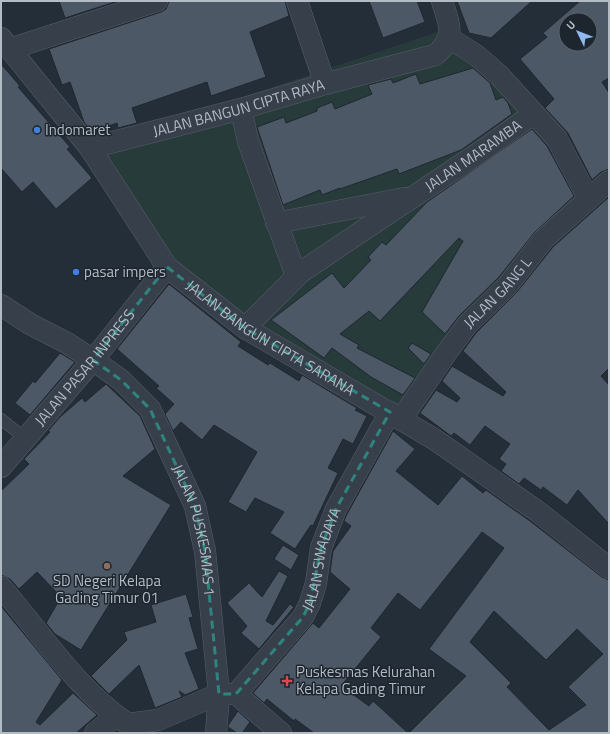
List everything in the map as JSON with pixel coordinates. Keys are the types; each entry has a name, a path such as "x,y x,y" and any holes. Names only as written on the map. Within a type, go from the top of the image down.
{"street":[{"path":"5,43 157,1"},
{"name":"JALAN BANGUN CIPTA RAYA","path":"90,148 241,109 325,84 296,1"},
{"path":"325,84 436,56 444,48 449,38 450,28 442,1"},
{"path":"449,38 476,55 499,75 557,140 588,198"},
{"name":"JALAN BANGUN CIPTA SARANA","path":"5,43 90,148 167,267 245,328 396,415 434,439 537,511 609,568"},
{"path":"241,109 248,141 296,276"},
{"name":"JALAN MARAMBA","path":"245,328 296,276 486,148 533,114"},
{"name":"JALAN GANG L","path":"396,415 467,325 508,285 544,239 588,198 609,181"},
{"name":"JALAN MARAMBA","path":"276,222 412,197"},
{"name":"JALAN PASAR INPRESS","path":"1,467 93,360 167,267"},
{"name":"JALAN PUSKESMAS 1","path":"1,305 30,324 67,343 93,360 121,380 150,410 195,506 205,551 228,694 216,733"},
{"name":"JALAN SWADAYA","path":"228,694 303,616 310,603 316,583 321,548 336,509 396,415"},
{"path":"1,587 80,683 116,716 128,724 158,720 228,694 280,733"},
{"path":"95,733 116,716"}],"lane":[{"path":"1,419 26,439"}],"highlighted area":[{"path":"167,267 245,328 390,412 336,509 321,548 310,603 303,617 236,694 219,694 205,551 195,506 150,409 121,380 93,360"}],"green space":[{"path":"450,28 583,191 408,397 390,412 167,267 90,148"}],"building":[{"path":"59,1 118,1 65,18"},
{"path":"169,1 285,1 289,16 250,32 266,77 211,96 207,82 132,108 137,123 118,128 117,123 92,132 84,122 70,82 62,85 49,49 161,12 166,9"},
{"path":"369,1 417,1 425,22 383,38"},
{"path":"457,1 532,1 491,38 469,33"},
{"path":"580,1 609,1 609,78 602,82 609,93 609,169 601,172 592,180 568,133 545,108 554,99 520,59 547,37 543,33 558,20 558,52 598,52 598,12 567,12"},
{"path":"1,64 20,86 18,87 70,147 67,149 92,178 56,209 33,182 22,192 1,168"},
{"path":"473,68 490,83 496,100 503,97 508,103 512,114 461,150 399,174 397,169 322,195 320,190 283,205 257,127 284,117 286,123 317,111 317,108 332,102 335,109 372,94 368,85 391,79 393,83 416,74 420,84"},
{"path":"532,129 547,146 574,196 535,232 499,277 459,316 445,334 422,312 463,241 459,238 380,321 369,311 340,334 359,345 357,348 415,378 403,395 371,377 332,348 324,358 271,320 332,273 344,288 371,260 368,257 382,242 386,245 427,202"},
{"path":"609,197 609,368 601,376 609,385 609,524 578,490 567,505 543,487 541,490 524,478 519,484 501,471 506,464 499,459 510,444 485,426 470,445 454,433 451,436 420,413 436,390 457,402 460,398 442,381 452,366 503,396 506,392 463,351 476,333 517,292 553,247"},
{"path":"169,284 241,342 238,346 268,365 270,363 299,381 302,375 357,408 355,410 367,416 353,444 343,439 328,468 338,473 313,526 311,525 295,549 270,533 284,512 255,498 246,512 228,502 257,452 214,425 202,440 181,422 173,431 165,414 174,404 156,388 159,386 117,349"},
{"path":"412,343 431,354 424,364 408,348"},
{"path":"60,353 75,362 30,415 15,403 33,381 35,383"},
{"path":"106,384 140,416 155,449 123,476 171,505 81,650 55,634 46,623 61,597 37,572 19,589 10,579 1,575 1,491 29,464 24,459 50,432 48,431 60,417 82,398 85,402"},
{"path":"393,431 415,449 396,471 438,505 462,476 483,493 486,490 530,521 602,577 609,580 609,733 409,733 466,676 429,649 504,548 482,532 420,610 398,593 371,628 381,637 341,686 369,706 373,701 408,733 314,733 295,719 294,721 267,699 264,703 253,693 313,623 319,628 350,589 330,572 333,551 351,526 344,521","holes":["494,611 546,660 577,629 603,654 568,687 586,705 549,730 507,687 511,683 470,642"]},
{"path":"283,545 299,555 291,570 274,559"},
{"path":"279,571 288,576 266,621 273,625 290,604 294,607 259,649 241,633 247,626 227,603 249,583 262,597"},
{"path":"186,594 193,617 189,618 198,649 185,653 199,689 185,695 179,691 182,697 155,708 139,665 109,694 91,676 127,640 124,632 156,622 151,605"},
{"path":"1,606 62,680 36,722 40,725 73,693 97,715 76,733 1,733"},
{"path":"238,711 250,722 242,733 237,733 228,727"}],"place":[{"name":"Indomaret","path":"37,130"},
{"name":"pasar impers","path":"76,272"},
{"name":"SD Negeri Kelapa Gading Timur 01","path":"107,566"},
{"name":"Puskesmas Kelurahan Kelapa Gading Timur","path":"287,681"}]}
